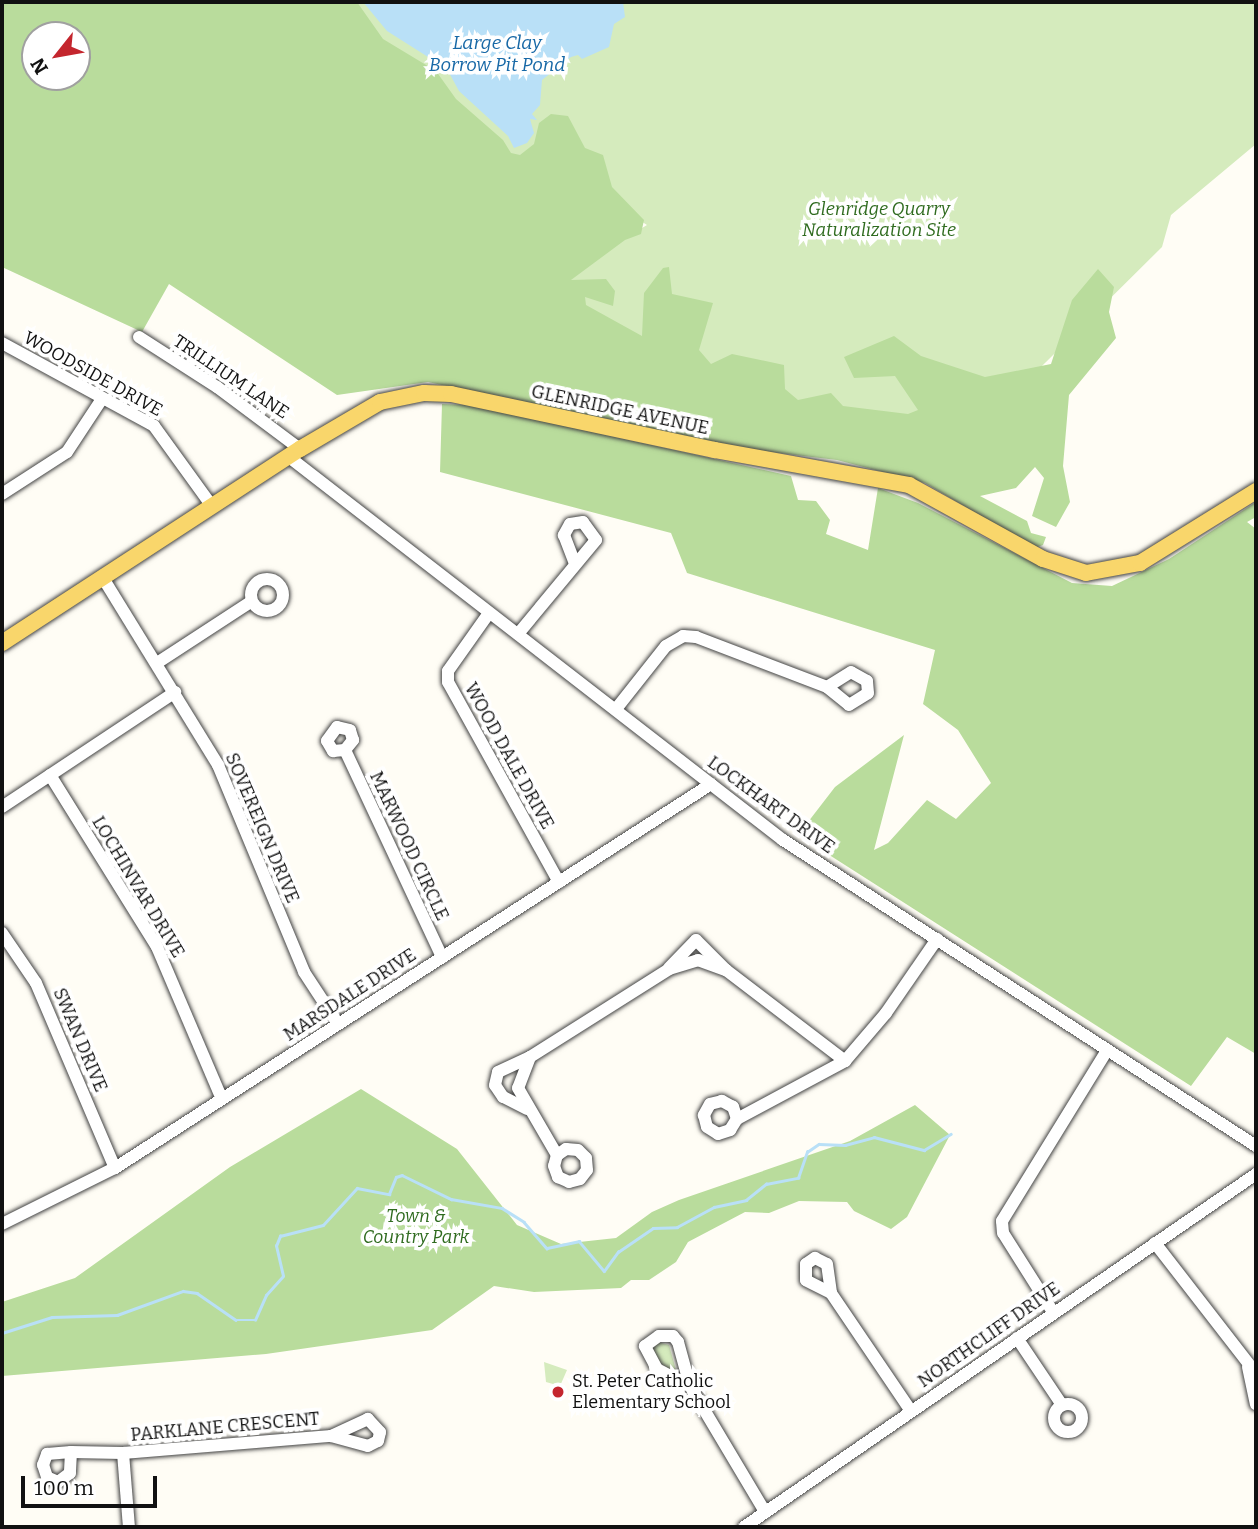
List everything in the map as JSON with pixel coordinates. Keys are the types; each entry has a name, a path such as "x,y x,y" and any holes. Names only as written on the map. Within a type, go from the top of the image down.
{"main road":[{"name":"GLENRIDGE AVENUE","path":"2,643 295,453 380,402 424,393 451,394 715,450 909,485 1043,559 1086,573 1140,563 1256,491"}],"street":[{"name":"TRILLIUM LANE","path":"139,337 238,401 295,453"},
{"name":"WOODSIDE DRIVE","path":"2,343 165,436 212,506"},
{"path":"2,494 67,452 102,399"},
{"name":"LOCKHART DRIVE","path":"295,453 489,613 783,840 1256,1146"},
{"path":"518,634 575,563"},
{"name":"SOVEREIGN DRIVE","path":"103,578 218,765 304,971 338,1024"},
{"path":"157,663 251,601"},
{"name":"WOOD DALE DRIVE","path":"489,613 448,671 448,682 559,882"},
{"path":"616,709 666,646 683,636 696,637 827,687"},
{"path":"2,807 175,692"},
{"name":"MARWOOD CIRCLE","path":"345,750 442,957"},
{"name":"LOCHINVAR DRIVE","path":"50,775 157,947 221,1097"},
{"name":"MARSDALE DRIVE","path":"2,1224 115,1168 221,1097 711,784"},
{"name":"SWAN DRIVE","path":"2,933 36,983 115,1168"},
{"path":"737,1119 845,1061 886,1013 937,939"},
{"path":"527,1109 503,1097 494,1079 498,1073 530,1057 669,969 696,940 726,970 845,1061"},
{"path":"669,969 698,960 726,970"},
{"path":"1053,1312 1003,1233 1002,1222 1107,1050"},
{"path":"530,1057 518,1088 527,1109 557,1155"},
{"name":"NORTHCLIFF DRIVE","path":"744,1527 1256,1174"},
{"path":"1155,1243 1252,1370 1256,1404"},
{"path":"831,1293 911,1411"},
{"path":"1017,1338 1062,1405"},
{"path":"690,1386 765,1512"},
{"name":"PARKLANE CRESCENT","path":"71,1452 123,1453 331,1436"},
{"name":"PARKLANE CRESCENT","path":"123,1453 129,1527"}],"green space":[{"path":"2,2 357,2 383,39 436,71 456,99 503,140 511,153 520,155 534,144 539,123 551,114 568,116 585,148 603,155 612,187 644,220 641,234 625,240 571,280 606,279 615,291 613,306 585,297 586,305 642,336 644,293 663,268 669,267 672,294 713,303 699,350 711,364 732,354 784,365 785,389 798,400 831,393 843,406 908,414 918,410 895,376 854,378 844,357 894,336 921,356 985,377 1051,364 1072,300 1098,269 1114,287 1109,312 1116,338 1069,395 1063,466 1070,502 1056,527 1032,516 1044,478 1035,467 1016,488 980,496 1027,521 1031,533 1046,537 1043,545 1035,548 925,483 837,460 730,447 428,382 337,395 169,284 142,332 2,267"},
{"name":"Glenridge Quarry Naturalization Site","path":"321,2 1256,2 1256,144 1171,215 1162,247 926,481 527,298 647,225 532,151 514,165"},
{"path":"442,404 471,405 791,476 798,500 816,501 830,520 826,534 868,550 878,488 918,503 1072,583 1112,586 1169,559 1256,502 1256,517 1247,522 1256,529 1256,1054 1227,1037 1191,1086 798,835 835,787 904,735 874,850 888,843 927,800 956,819 991,783 958,730 923,704 935,650 687,573 671,533 440,472"},
{"name":"Town & Country Park","path":"361,1089 457,1149 517,1225 561,1244 616,1238 652,1212 679,1200 850,1141 915,1105 950,1135 907,1217 891,1229 854,1211 847,1202 799,1201 769,1213 745,1212 688,1242 676,1262 649,1280 631,1280 621,1288 534,1292 494,1286 432,1330 266,1354 2,1376 2,1302 75,1278 230,1167"},
{"path":"658,1342 669,1345 678,1377 654,1358 651,1351"},
{"path":"544,1362 567,1370 560,1386 546,1382"}],"water":[{"name":"Large Clay Borrow Pit Pond","path":"363,2 623,2 625,17 614,24 609,47 582,59 578,55 571,57 542,80 540,105 532,114 537,120 530,119 534,133 527,143 514,148 508,136 459,91 447,69 387,31"}],"waterway":[{"path":"2,1333 52,1317 117,1315 183,1291 197,1293 236,1320 255,1320 266,1295 283,1276 276,1246 280,1236 323,1225 357,1188 389,1194 396,1177 402,1175 451,1199 502,1208 524,1222 547,1248 579,1241 604,1271 618,1252 653,1228 677,1227 714,1207 746,1200 766,1184 798,1178 807,1152 819,1144 845,1145 874,1137 924,1150 951,1134"}],"place":[{"name":"St. Peter Catholic Elementary School","path":"558,1392"}]}
